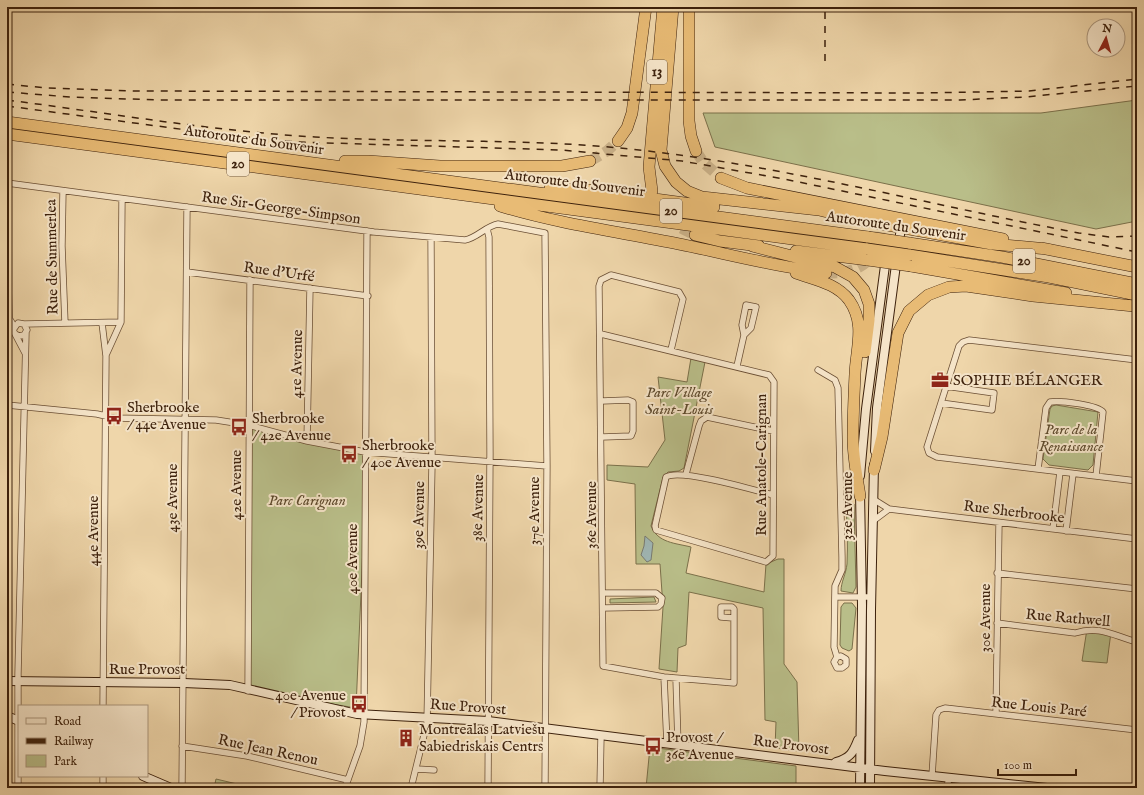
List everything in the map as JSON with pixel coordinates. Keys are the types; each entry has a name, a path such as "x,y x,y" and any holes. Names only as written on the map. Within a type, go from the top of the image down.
{"highway":[{"path":"618,141 627,128 632,113 646,7"},
{"name":"13","path":"652,192 648,174 662,7"},
{"name":"13","path":"673,7 661,150 667,169 678,184 694,195 724,201 819,210 860,220"},
{"path":"689,7 689,126 696,151"},
{"name":"Autoroute du Souvenir","path":"7,122 868,237 1009,258 1137,284"},
{"name":"Autoroute du Souvenir","path":"7,134 467,196 868,255 909,255 1049,277 1137,295"},
{"path":"304,162 368,161 440,166 562,166 590,161"},
{"path":"721,178 733,184 747,188 905,218 1137,267"},
{"path":"473,184 588,190 751,211 860,220 888,227 992,244 1048,249"},
{"path":"467,196 537,217 681,244 769,264 826,273"},
{"path":"695,235 752,246 868,255 911,266 1006,282 1135,307"},
{"path":"752,246 840,269 853,277 864,290 868,300 870,314 853,438"},
{"path":"769,264 827,283 843,294 854,308 860,334 855,373 853,438 854,460 860,496"},
{"path":"874,470 882,438 898,333 909,311 928,295 949,287 966,286 1032,296 1135,307"}],"main road":[{"name":"32e Avenue","path":"870,788 874,470 888,227"},
{"name":"32e Avenue","path":"860,788 862,597 860,496 864,427 888,227"},
{"name":"Rue Provost","path":"7,681 230,685 248,691 364,715 488,722 871,769 1047,788"},
{"path":"7,716 18,721"},
{"path":"829,763 849,757 853,753 860,735"},
{"path":"145,777 171,788"}],"street":[{"name":"Rue Sir-George-Simpson","path":"7,184 367,231 465,240 474,237 492,226 500,224 543,231 546,235"},
{"name":"Rue de Summerlea","path":"63,191 62,246 65,323"},
{"name":"44e Avenue","path":"106,356 121,322 122,199"},
{"name":"43e Avenue","path":"182,788 187,207"},
{"path":"7,218 9,318 14,326 15,334 25,353"},
{"name":"38e Avenue","path":"487,229 489,237 490,461 488,788"},
{"name":"40e Avenue","path":"345,788 361,742 364,715 365,452 368,296 367,231"},
{"name":"37e Avenue","path":"545,788 547,466 546,235"},
{"name":"39e Avenue","path":"411,788 417,769 427,718 432,457 431,237"},
{"name":"Rue d'Urfé","path":"187,272 368,296"},
{"name":"36e Avenue","path":"671,350 683,299 679,292 611,275 601,280 599,286 602,401 604,666 664,677 734,683 733,618"},
{"name":"42e Avenue","path":"248,691 248,425 250,280"},
{"name":"41e Avenue","path":"307,441 310,288"},
{"path":"737,366 744,335 742,325 746,305 756,307 751,328 744,335"},
{"name":"Rue de Summerlea","path":"24,324 121,322"},
{"path":"14,326 20,323 24,324 26,328 23,407 19,705"},
{"name":"44e Avenue","path":"102,323 106,356 103,705"},
{"path":"15,334 19,336 26,333"},
{"name":"Rue Anatole-Carignan","path":"601,334 737,366 769,375 772,378 774,382 772,431 773,556 766,562 656,530 655,526 666,477 670,474 686,474"},
{"path":"1137,360 969,340 963,342 959,346 945,386 928,444 928,451 932,454 1137,482"},
{"path":"818,370 835,380 838,388 842,570 835,584 834,647 837,657"},
{"path":"941,403 992,410 994,393 945,386"},
{"path":"602,401 628,400 633,402 633,431 630,436 602,437"},
{"path":"1038,469 1046,408 1050,402 1057,402 1097,407 1103,412 1096,476"},
{"path":"7,405 114,418 184,418 216,420 248,425 307,441 365,452 547,466"},
{"path":"772,431 707,418 701,421 699,426 686,474 773,495"},
{"path":"1053,529 1060,472"},
{"path":"1066,531 1073,474"},
{"name":"Rue Sherbrooke","path":"874,499 889,509 1137,539"},
{"path":"873,521 889,509"},
{"name":"30e Avenue","path":"996,714 996,623 999,522"},
{"path":"997,573 1137,589"},
{"path":"603,593 656,593 662,598 661,604 658,607 603,608"},
{"path":"835,597 872,597"},
{"name":"Rue Rathwell","path":"996,623 1075,633 1087,629 1111,632 1137,642"},
{"path":"664,677 667,744"},
{"path":"676,678 678,745"},
{"name":"Rue Louis Paré","path":"932,776 936,715 939,710 945,708 1137,730"},
{"path":"600,788 601,736"},
{"name":"Rue Jean Renou","path":"182,746 248,756 348,780"},
{"path":"417,769 434,770"},
{"path":"18,777 18,788"},
{"path":"103,777 103,788"},
{"path":"948,788 949,777"}],"green space":[{"path":"1137,100 1137,221 1096,229 715,147 703,113 1041,113"},
{"name":"Parc Village Saint-Louis","path":"691,358 705,362 684,468 679,471 668,472 663,477 651,526 654,532 663,539 691,547 686,573 764,592 766,564 778,559 784,559 784,664 797,682 799,751 775,748 776,722 765,720 763,608 689,592 686,645 678,648 677,672 659,669 663,607 660,564 636,564 635,484 607,480 607,465 648,467 665,440 658,377 687,382"},
{"name":"Parc de la Renaissance","path":"1056,405 1098,412 1093,465 1088,470 1049,465 1043,459 1050,409 1052,406"},
{"name":"Parc Carignan","path":"248,426 367,454 356,708 249,690"},
{"path":"846,504 854,504 856,587 853,593 841,591 847,564"},
{"path":"654,597 656,602 610,603 610,599"},
{"path":"844,603 852,603 856,608 852,649 849,651 842,648 840,645 841,607"},
{"path":"1087,629 1111,632 1107,663 1082,661"},
{"path":"650,747 796,766 796,788 646,788"},
{"path":"216,779 254,788 214,788"}],"water":[{"path":"645,536 653,543 651,560 647,562 641,555"}],"tunnel":[{"path":"590,161 607,151 618,141"},
{"path":"696,151 703,162 721,178"},
{"path":"658,205 679,227 695,235"},
{"path":"826,273 847,272 863,265 874,252 878,243 880,232"}],"railway":[{"path":"825,7 825,61"},
{"path":"7,84 46,88 134,91 922,93 1029,91 1137,79"},
{"path":"7,92 70,97 159,100 960,100 1025,97 1137,86"},
{"path":"7,100 238,131 276,134 354,139 551,143 630,149 686,156 799,175 1079,233 1109,237 1137,236"},
{"path":"7,106 217,134 296,142 561,150 682,161 784,179 1137,252"}],"place":[{"name":"SOPHIE BÉLANGER","path":"940,380"},
{"name":"Sherbrooke / 44e Avenue","path":"114,416"},
{"name":"Sherbrooke / 42e Avenue","path":"239,427"},
{"name":"Sherbrooke / 40e Avenue","path":"349,454"},
{"name":"40e Avenue / Provost","path":"359,704"},
{"name":"Montreālas Latviešu Sabiedriskais Centrs","path":"406,738"},
{"name":"Provost / 36e Avenue","path":"653,746"}]}
